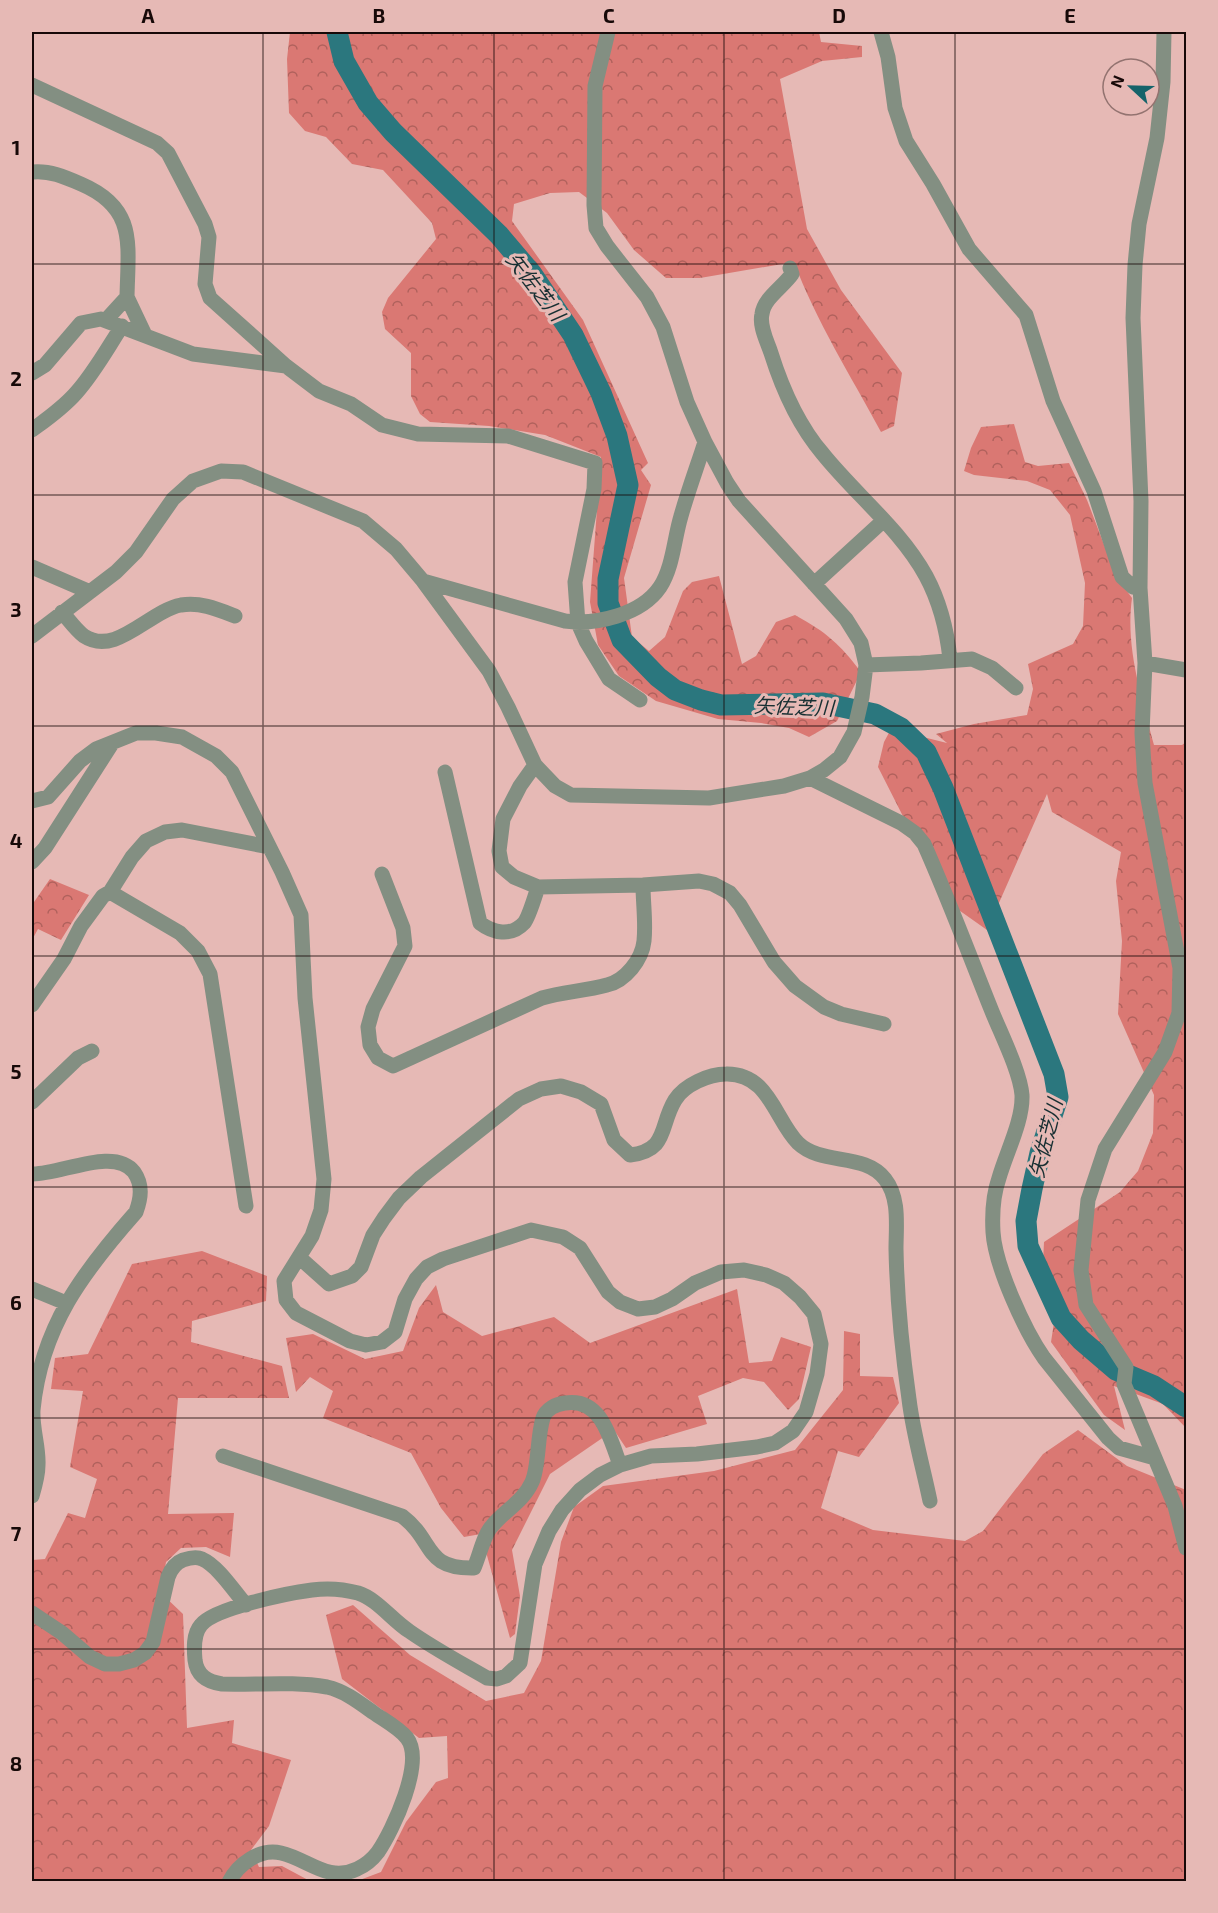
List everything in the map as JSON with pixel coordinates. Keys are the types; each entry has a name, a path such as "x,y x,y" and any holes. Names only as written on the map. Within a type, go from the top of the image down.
{"street":[{"path":"32,636 116,572 136,552 174,500 193,482 221,471 243,472 363,521 390,544 423,581 489,671 535,765 555,786 571,795 709,798 784,786 810,778 824,771 840,757 854,732 862,697 866,665 861,643 846,619 738,501 705,442 687,402 663,327 647,297 607,246 596,228 594,205 595,86 608,32"},
{"path":"881,32 888,57 895,108 906,141 969,249 1026,315 1053,401 1094,491 1122,577 1133,587 1140,588"},
{"path":"1164,32 1163,82 1157,138 1139,224 1133,318 1141,501 1140,588 1145,663 1142,733 1144,783 1180,968 1179,1013 1165,1052 1105,1149 1088,1200 1081,1270 1086,1305 1126,1367 1125,1384 1174,1506 1186,1548"},
{"path":"32,85 157,143 168,153 205,224 209,237 205,285 210,298 286,366 319,391 351,404 382,425 418,434 508,436 595,463 594,489 574,582 578,623 609,679 640,700"},
{"path":"32,172 45,171 63,176 100,193 112,203 123,218 128,239 127,297 145,335"},
{"path":"790,268 792,274 762,310 761,321 778,375 808,436 884,520 926,577 944,622 950,659"},
{"path":"106,320 127,297"},
{"path":"32,373 45,365 81,323 101,319 193,354 286,366"},
{"path":"32,430 58,411 76,393 93,372 122,326"},
{"path":"423,581 578,623 596,621 644,603 660,587 666,572 705,442"},
{"path":"814,584 884,520"},
{"path":"32,567 90,592"},
{"path":"62,612 83,635 94,640 108,642 118,639 155,616 180,606 195,604 209,606 235,616"},
{"path":"866,665 972,659 992,668 1016,688"},
{"path":"1145,663 1186,670"},
{"path":"32,801 48,797 80,761 96,749 136,733 182,737 216,756 232,772 301,915 305,998 324,1179 321,1210 312,1236 284,1281 286,1300 296,1313 350,1341 366,1345 382,1342 395,1332 405,1299 416,1279 427,1267 531,1230 563,1237 580,1248 608,1292 620,1302 638,1309 655,1307 672,1299 694,1283 721,1272 744,1270 766,1275 784,1283 814,1314 821,1344 818,1374 806,1412 793,1431 775,1443 697,1454 651,1456 620,1465 600,1475 580,1490 562,1510 549,1531 535,1564 520,1663 506,1676 497,1679 487,1678 408,1630 360,1594 336,1589 313,1590 246,1605 211,1616 200,1626 194,1640 195,1663 200,1675 209,1682 308,1685 329,1688 348,1695 406,1737 413,1749 411,1779 386,1838 368,1864 354,1871 338,1874 324,1872 280,1853 265,1852 243,1864 229,1881"},
{"path":"32,862 45,848 113,742"},
{"path":"535,765 520,786 503,819 499,851 502,867 514,877 538,887 643,885 699,881 713,884 730,893 740,905 774,962 795,986 824,1007 842,1014 884,1024"},
{"path":"445,772 480,923 490,931 507,933 524,923 538,887"},
{"path":"810,778 901,823 915,832 924,844 1005,1043 1022,1094 1020,1113 993,1203 993,1233 999,1261 1016,1303 1044,1358 1108,1438 1119,1448 1155,1458"},
{"path":"32,1005 64,959 81,926 103,896 110,892 132,857 147,841 165,832 182,830 269,847"},
{"path":"382,874 403,928 405,946 373,1009 368,1027 370,1045 378,1058 393,1066 542,998 609,985 629,972 644,943 643,885"},
{"path":"110,892 180,933 198,951 210,974 246,1206"},
{"path":"32,1102 78,1058 92,1051"},
{"path":"300,1258 314,1273 329,1284 352,1276 361,1267 373,1235 384,1218 399,1198 421,1176 519,1099 541,1089 561,1086 580,1092 601,1104 614,1140 630,1155 646,1153 657,1143 675,1099 687,1088 707,1078 727,1074 746,1078 765,1091 798,1143 822,1156 869,1166 883,1176 893,1190 896,1209 900,1315 909,1400 930,1501"},
{"path":"32,1174 43,1174 112,1160 129,1167 139,1180 140,1199 136,1212 84,1274 66,1303 49,1340 36,1383 33,1413 38,1463 32,1496"},
{"path":"32,1289 66,1303"},
{"path":"223,1456 402,1516 416,1527 433,1556 444,1564 458,1569 474,1568 490,1527 519,1502 533,1480 544,1415 556,1404 568,1402 587,1405 596,1412 607,1428 620,1465"},
{"path":"32,1613 62,1633 90,1658 105,1664 119,1664 134,1660 145,1653 153,1642 168,1577 171,1568 179,1561 195,1557 202,1558 213,1567 246,1605"}],"green space":[{"path":"290,32 819,32 821,42 862,46 862,57 822,61 780,79 807,229 841,290 902,373 894,426 881,432 823,327 794,262 700,278 666,278 634,250 607,213 579,192 550,193 514,204 512,221 583,320 648,463 641,470 651,485 624,578 632,637 649,651 665,637 683,591 692,582 719,576 742,664 756,656 776,622 795,615 832,639 853,662 861,672 837,721 809,737 789,728 718,719 656,701 619,676 598,645 590,602 601,457 545,435 489,426 430,422 420,414 411,396 411,353 385,329 382,312 388,298 436,239 432,223 383,170 352,164 326,137 305,131 289,113 287,59"},
{"path":"1014,424 1025,462 1038,466 1069,463 1087,500 1116,576 1132,598 1130,616 1133,654 1154,745 1182,745 1186,742 1186,1428 1163,1404 1114,1386 1125,1430 1104,1415 1051,1342 1057,1303 1043,1262 1044,1242 1120,1192 1138,1171 1153,1133 1154,1095 1118,1014 1122,941 1116,881 1121,852 1052,812 1047,794 987,930 946,901 878,767 884,742 891,729 947,743 936,734 974,724 1027,715 1033,689 1028,664 1073,644 1083,626 1085,583 1070,515 1050,490 1027,481 974,475 964,471 981,427"},
{"path":"50,879 89,895 61,940 38,929 32,940 32,901 34,902"},
{"path":"202,1251 267,1276 266,1301 192,1321 191,1342 282,1366 289,1398 178,1398 168,1514 234,1513 230,1557 206,1547 181,1548 166,1562 161,1593 183,1614 187,1728 234,1720 232,1743 291,1760 269,1826 251,1850 259,1867 282,1866 310,1881 32,1882 32,1560 45,1559 68,1513 85,1518 97,1479 70,1467 83,1391 51,1389 55,1358 88,1354 132,1264"},
{"path":"436,1285 443,1312 482,1336 554,1317 590,1343 737,1289 749,1363 772,1361 781,1337 811,1347 799,1399 788,1410 764,1382 743,1378 698,1396 707,1424 626,1448 614,1430 550,1474 512,1550 520,1596 515,1634 510,1638 481,1534 464,1537 441,1508 411,1453 323,1418 333,1391 310,1377 296,1392 286,1338 313,1334 365,1359 403,1351 419,1308"},
{"path":"844,1331 860,1334 860,1376 893,1377 899,1403 859,1457 838,1451 821,1508 873,1530 965,1541 983,1531 1043,1454 1078,1430 1127,1466 1186,1490 1186,1881 357,1881 381,1872 406,1822 436,1782 448,1778 447,1736 419,1738 342,1679 326,1615 353,1605 410,1655 486,1701 524,1693 541,1661 561,1542 574,1507 603,1486 714,1471 795,1450 843,1390"}],"waterway":[{"name":"矢佐芝川","path":"337,32 344,61 368,103 393,132 499,235 532,274 573,335 601,393 617,436 628,485 608,579 608,603 622,640 658,677 675,690 701,700 721,705 823,703 875,714 901,728 926,752 943,788 1054,1074 1058,1097 1040,1153 1032,1189 1026,1221 1028,1246 1061,1318 1081,1340 1116,1370 1154,1386 1186,1407"}]}
